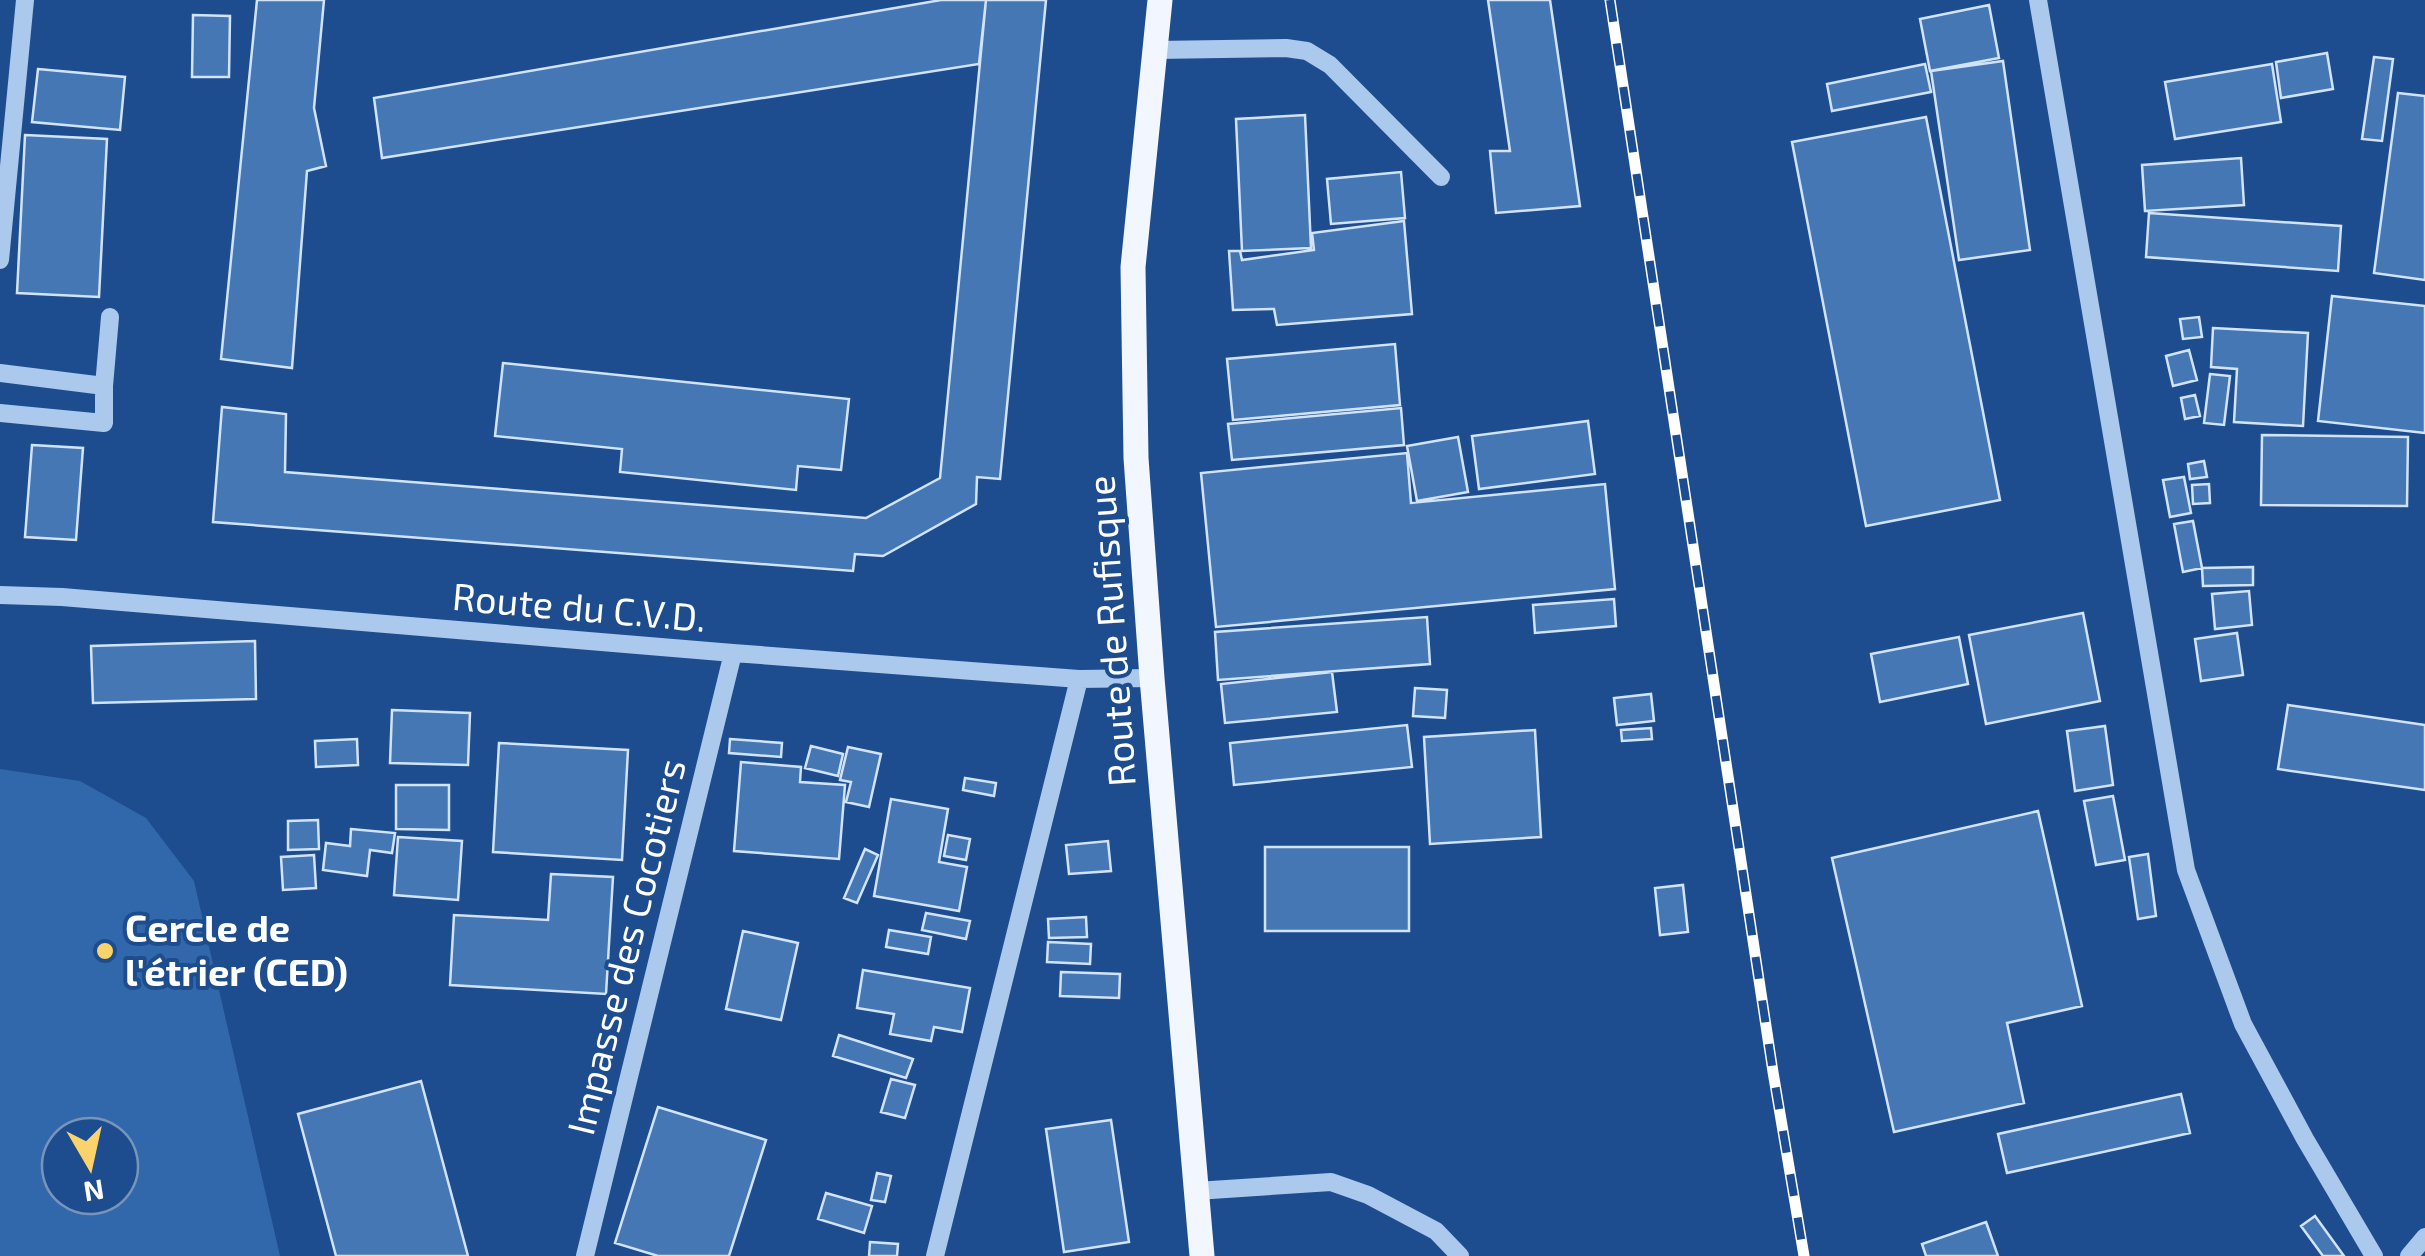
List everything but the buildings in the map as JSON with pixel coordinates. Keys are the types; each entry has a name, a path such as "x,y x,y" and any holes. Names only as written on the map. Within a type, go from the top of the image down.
{"main road":[{"name":"Route de Rufisque","path":"1160,0 1133,267 1136,458 1202,1256"}],"street":[{"path":"0,260 25,0"},
{"path":"2038,0 2186,870 2243,1024 2374,1256"},
{"path":"1156,50 1308,51 1330,65 1441,176"},
{"path":"0,413 104,423 110,317"},
{"path":"0,373 104,386"},
{"name":"Route du C.V.D.","path":"0,595 1079,679 1152,678"},
{"name":"Impasse des Cocotiers","path":"585,1256 733,653"},
{"path":"935,1256 1079,679"},
{"path":"1196,1191 1341,1184 1368,1194 1436,1231 1460,1256"},
{"path":"2409,1256 2425,1237"}],"shaded area":[{"name":"Cercle de l'étrier (CED)","path":"0,769 80,781 146,818 194,881 280,1256 0,1256"}],"railway":[{"path":"1610,0 1804,1256"}],"place":[{"name":"Cercle de l'étrier (CED)","path":"105,951"}]}
